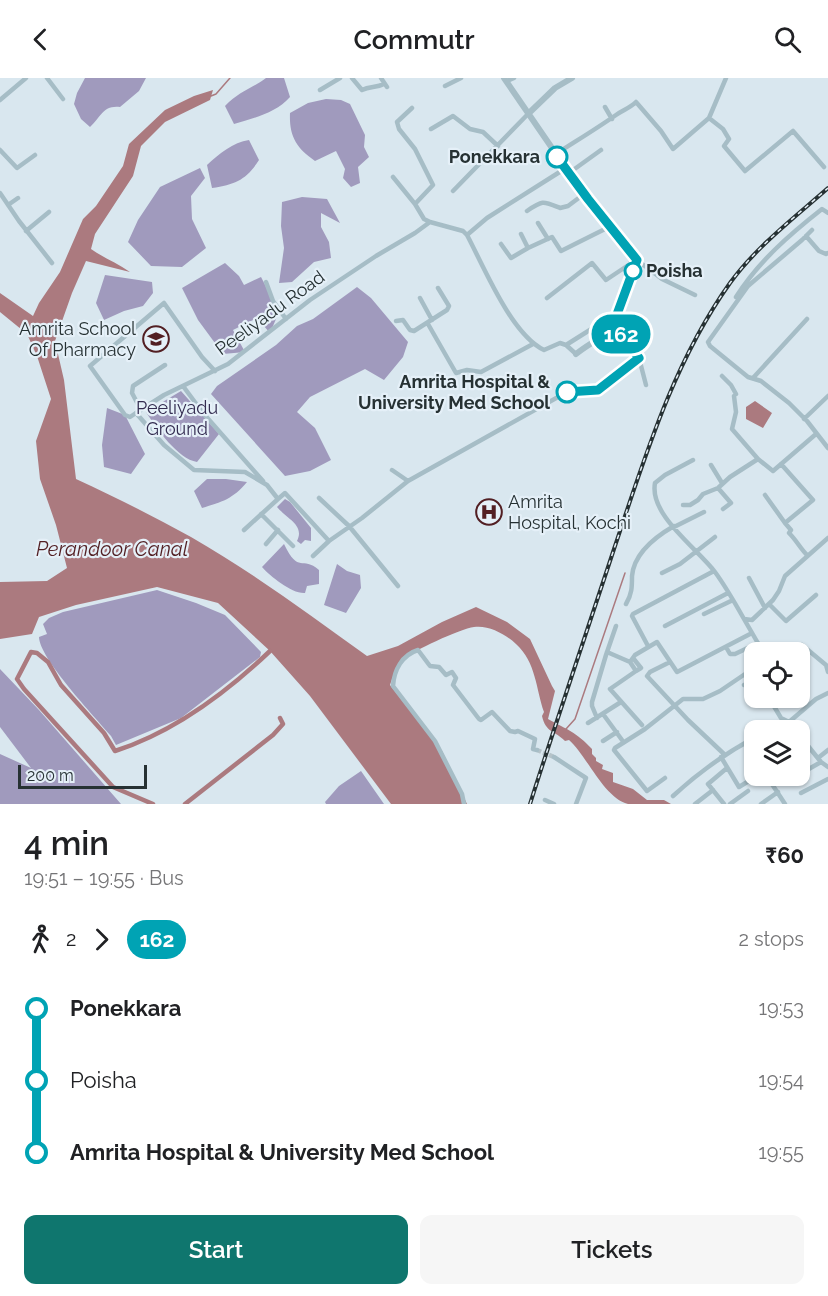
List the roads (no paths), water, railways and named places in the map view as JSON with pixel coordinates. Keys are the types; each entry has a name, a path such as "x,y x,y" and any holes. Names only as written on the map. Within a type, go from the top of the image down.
{"street":[{"path":"0,100 26,78"},
{"path":"47,78 63,99"},
{"path":"320,90 340,78"},
{"path":"352,78 362,90 370,86 386,85 381,78"},
{"path":"445,86 461,78"},
{"path":"453,191 555,88 572,78"},
{"path":"555,154 636,102 673,149 708,118 726,78"},
{"path":"508,79 528,114 567,171 635,258 662,279 695,295"},
{"path":"605,107 612,119"},
{"path":"412,108 397,123 415,149 434,185 415,204"},
{"path":"431,129 453,116 470,129 483,132 498,146"},
{"path":"708,118 723,129 729,139 724,146 726,150 745,171 793,131 824,167"},
{"path":"0,150 16,168 35,155"},
{"path":"467,235 487,218 601,150"},
{"path":"393,177 424,219 463,231 467,235 502,303 532,344 543,350 560,343 576,354 589,343 603,337 616,317 635,258"},
{"path":"527,211 541,202 548,202 560,208 584,194"},
{"path":"1,195 52,263"},
{"path":"8,205 18,198"},
{"path":"828,213 822,209 782,241 746,281 708,342 748,377 764,382 804,418 828,448"},
{"path":"26,231 49,212"},
{"name":"Peeliyadu Road","path":"139,411 228,364 319,294 430,222"},
{"path":"538,223 548,239"},
{"path":"501,244 512,258 552,237 561,251 611,226"},
{"path":"723,319 748,286 812,230"},
{"path":"521,234 528,248"},
{"path":"806,236 819,251 828,253"},
{"path":"547,298 592,263 606,280 635,258"},
{"path":"266,282 273,301 285,320"},
{"path":"396,321 403,320 412,331 447,310 449,306 438,288"},
{"path":"420,298 456,373 467,370 481,372 532,344"},
{"path":"139,411 130,417 125,415 90,366 164,303 202,357 215,371"},
{"path":"566,345 612,316 616,317"},
{"path":"616,317 617,328 639,358 646,385"},
{"path":"753,378 807,319"},
{"path":"313,556 329,541 408,481 567,392 598,390 639,358"},
{"path":"165,365 134,386 132,393 139,411 164,445 194,470 245,472 267,485"},
{"path":"723,376 735,395 736,412 732,429 758,459 773,471 816,434"},
{"path":"183,386 203,413 278,499"},
{"path":"804,418 828,396"},
{"path":"683,505 690,505 703,494 718,488 758,459"},
{"path":"693,460 665,475 655,483 654,491 663,514 714,571 757,642"},
{"path":"781,464 813,500 785,523"},
{"path":"711,465 722,483"},
{"path":"392,470 408,481"},
{"path":"718,488 731,503 723,509"},
{"path":"244,530 285,494 329,541"},
{"path":"765,495 791,530 789,533 807,555"},
{"path":"319,498 350,526 398,586"},
{"path":"626,604 633,585 632,575 640,554 648,544 660,534 704,512"},
{"path":"261,514 293,546"},
{"path":"266,544 278,531"},
{"path":"662,573 680,564 715,537"},
{"path":"744,619 752,620 767,606 779,591 785,576 828,538"},
{"path":"648,646 633,614 714,571"},
{"path":"749,578 767,606 786,621 816,595"},
{"path":"665,626 728,593"},
{"path":"704,614 733,600"},
{"path":"597,718 592,702 616,626"},
{"path":"632,660 648,646 657,642 677,672 752,633"},
{"path":"726,647 730,654 744,650"},
{"path":"464,804 462,794 435,741 393,686 393,678 401,660 415,650 430,666 439,668 445,675 452,672 456,678 453,686 478,718 481,720 492,712 510,731 518,731 535,739 533,749 537,750"},
{"path":"607,652 632,660"},
{"path":"810,652 826,665 828,672"},
{"path":"632,660 636,671 610,689 642,725"},
{"path":"670,662 650,672 647,676 723,756 727,768 739,787 744,784"},
{"path":"665,778 647,791 614,750 683,699 703,699 744,675"},
{"path":"791,720 816,699 828,693"},
{"path":"588,723 621,702"},
{"path":"775,708 785,720"},
{"path":"603,714 622,740"},
{"path":"603,741 617,732"},
{"path":"673,796 699,773 744,744"},
{"path":"810,747 824,763"},
{"path":"810,770 824,763 828,750"},
{"path":"554,757 586,778 576,804"},
{"path":"708,784 727,768"},
{"path":"699,773 724,804"},
{"path":"801,793 828,778"},
{"path":"774,786 785,804"},
{"path":"695,804 713,790"},
{"path":"730,804 748,791"},
{"path":"761,804 778,792"},
{"path":"545,800 554,804"}],"water":[{"name":"Perandoor Canal","path":"213,90 210,100 165,122 141,146 133,176 95,234 91,249 130,272 86,261 55,341 64,380 76,479 148,514 214,550 281,594 367,656 398,646 476,607 507,622 530,639 555,691 548,719 586,743 592,749 596,761 603,765 602,769 613,773 613,782 633,789 647,800 664,800 671,804 628,804 611,794 576,747 546,726 532,667 523,651 507,637 485,627 474,627 458,632 407,656 398,665 390,685 442,751 467,804 391,804 310,696 270,651 218,603 157,587 76,605 39,617 32,634 0,639 0,582 47,581 67,568 56,525 40,479 36,441 51,399 27,334 0,312 0,293 33,316 60,272 83,219 96,206 123,166 129,144 165,110"},
{"path":"755,401 772,413 763,428 746,419 746,407"}],"waterway":[{"path":"211,96 216,94 230,78"},
{"path":"566,729 575,719 625,573"},
{"path":"153,804 113,787 24,689 17,679 31,652 37,653 48,662 61,685 104,733 115,751 158,733 198,710 236,682 270,651"},
{"path":"185,804 273,735 283,724 280,718"}],"tunnel":[{"path":"537,750 554,757"}],"railway":[{"path":"530,804 649,446 676,378 692,345 730,283 776,233 828,188"}],"place":[{"name":"Ponekkara","path":"557,157"},
{"name":"Poisha","path":"633,271"},
{"name":"Amrita School Of Pharmacy","path":"156,339"},
{"name":"Amrita Hospital & University Med School","path":"567,392"},
{"name":"Amrita Hospital, Kochi","path":"489,512"}],"park label":[{"name":"Peeliyadu Ground","path":"177,418"}]}
